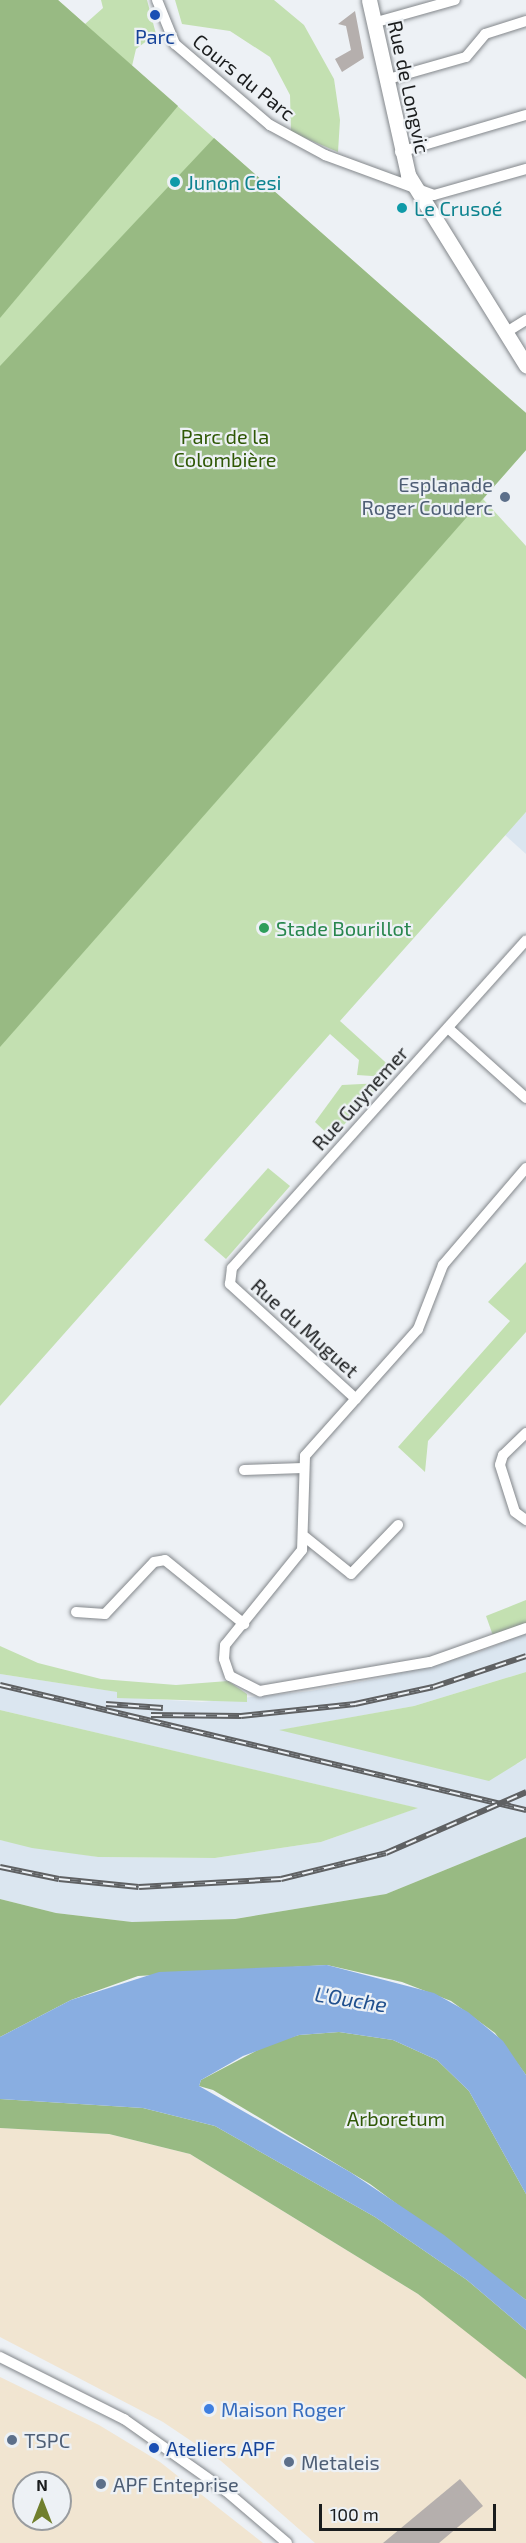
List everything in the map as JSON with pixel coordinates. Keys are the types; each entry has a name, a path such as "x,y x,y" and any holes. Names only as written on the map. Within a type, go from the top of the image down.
{"main road":[{"name":"Rue de Longvic","path":"369,0 400,152 417,193 526,365"}],"street":[{"name":"Cours du Parc","path":"157,0 176,44 270,125 301,143 417,193"},
{"path":"373,22 455,0"},
{"path":"385,80 466,57 485,34 526,21"},
{"path":"400,152 526,115"},
{"path":"417,193 434,195 526,169"},
{"path":"505,333 526,320"},
{"name":"Rue Guynemer","path":"230,1284 232,1268 526,940"},
{"path":"448,1028 526,1098"},
{"path":"526,1168 452,1252 418,1329 305,1456 303,1468 305,1537 295,1562 225,1645 227,1669 242,1686 260,1691 312,1684 430,1662 526,1628"},
{"name":"Rue du Muguet","path":"230,1284 356,1399"},
{"path":"526,1433 503,1455 500,1465 515,1512 526,1520"},
{"path":"244,1470 303,1468"},
{"path":"305,1537 351,1574 398,1525"},
{"path":"76,1612 105,1614 154,1562 165,1560 244,1624"},
{"path":"0,2357 124,2419 217,2484 287,2543"}],"shaded area":[{"path":"526,812 526,854 505,835"},
{"path":"526,1633 526,1672 414,1706 281,1730 517,1764 526,1758 526,1837 386,1894 235,1919 132,1922 56,1913 0,1899 0,1840 98,1857 215,1858 321,1842 417,1808 0,1710 0,1674 118,1692 117,1697 202,1702 311,1691 381,1678 479,1652"},
{"path":"0,2128 109,2134 190,2154 418,2294 484,2344 526,2379 526,2543 315,2543 221,2461 163,2422 0,2337"},
{"path":"0,2377 99,2425 160,2462 263,2543 0,2543"}],"green space":[{"name":"Parc de la Colombière","path":"0,0 58,0 85,24 103,8 101,0 147,0 156,34 136,49 132,66 526,413 526,450 483,499 526,546 526,812 340,1021 394,1070 387,1077 357,1075 359,1060 330,1034 0,1406"},
{"path":"0,0 58,0 178,106 0,318"},
{"path":"175,0 274,0 304,25 334,79 340,120 338,152 291,132 290,95 270,57 230,31 182,24"},
{"name":"Parc de la Colombière","path":"214,138 526,413 526,450 0,1047 0,366"},
{"path":"382,1083 332,1138 315,1122 342,1085"},
{"path":"268,1168 290,1186 226,1259 204,1240"},
{"path":"526,1262 526,1332 428,1441 425,1472 398,1447 510,1321 488,1302"},
{"path":"526,1600 526,1633 496,1644 486,1616"},
{"path":"0,1646 38,1663 101,1679 176,1685 228,1681 247,1694 247,1702 117,1698 117,1692 0,1674"},
{"path":"526,1672 526,1758 489,1781 279,1730 414,1706"},
{"path":"0,1710 418,1808 321,1842 215,1858 98,1857 32,1848 0,1840"},
{"path":"526,1837 526,2075 495,2033 451,2001 402,1982 327,1965 138,1976 71,2000 0,2037 0,1899 56,1913 132,1922 235,1919 386,1894"},
{"name":"Arboretum","path":"339,2032 393,2040 437,2060 469,2091 526,2194 526,2300 370,2184 213,2090 199,2086 201,2080 271,2043 299,2035"},
{"path":"0,2099 143,2108 215,2126 375,2217 467,2280 526,2330 526,2379 418,2294 190,2154 109,2134 0,2128"}],"water":[{"name":"L'Ouche","path":"327,1965 434,1993 468,2012 503,2041 526,2075 526,2194 469,2091 437,2060 393,2040 339,2032 299,2035 243,2056 201,2080 199,2086 350,2172 444,2235 526,2300 526,2330 467,2280 375,2217 215,2126 143,2108 0,2099 0,2037 71,2000 159,1972"}],"building":[{"path":"355,11 364,58 342,72 335,59 351,50 346,26 338,24"},
{"path":"460,2479 483,2506 439,2543 383,2543"}],"railway":[{"path":"151,1715 241,1716 355,1704 433,1687 526,1656"},
{"path":"0,1685 526,1810"},
{"path":"106,1704 163,1708"},
{"path":"0,1867 59,1879 139,1887 281,1879 386,1853 526,1792"}],"place":[{"name":"Parc","path":"155,15"},
{"name":"Junon Cesi","path":"175,182"},
{"name":"Le Crusoé","path":"402,208"},
{"name":"Esplanade Roger Couderc","path":"505,497"},
{"name":"Stade Bourillot","path":"264,928"},
{"name":"Maison Roger","path":"209,2409"},
{"name":"TSPC","path":"12,2440"},
{"name":"Ateliers APF","path":"154,2448"},
{"name":"Metaleis","path":"289,2462"},
{"name":"APF Enteprise","path":"101,2484"}]}
